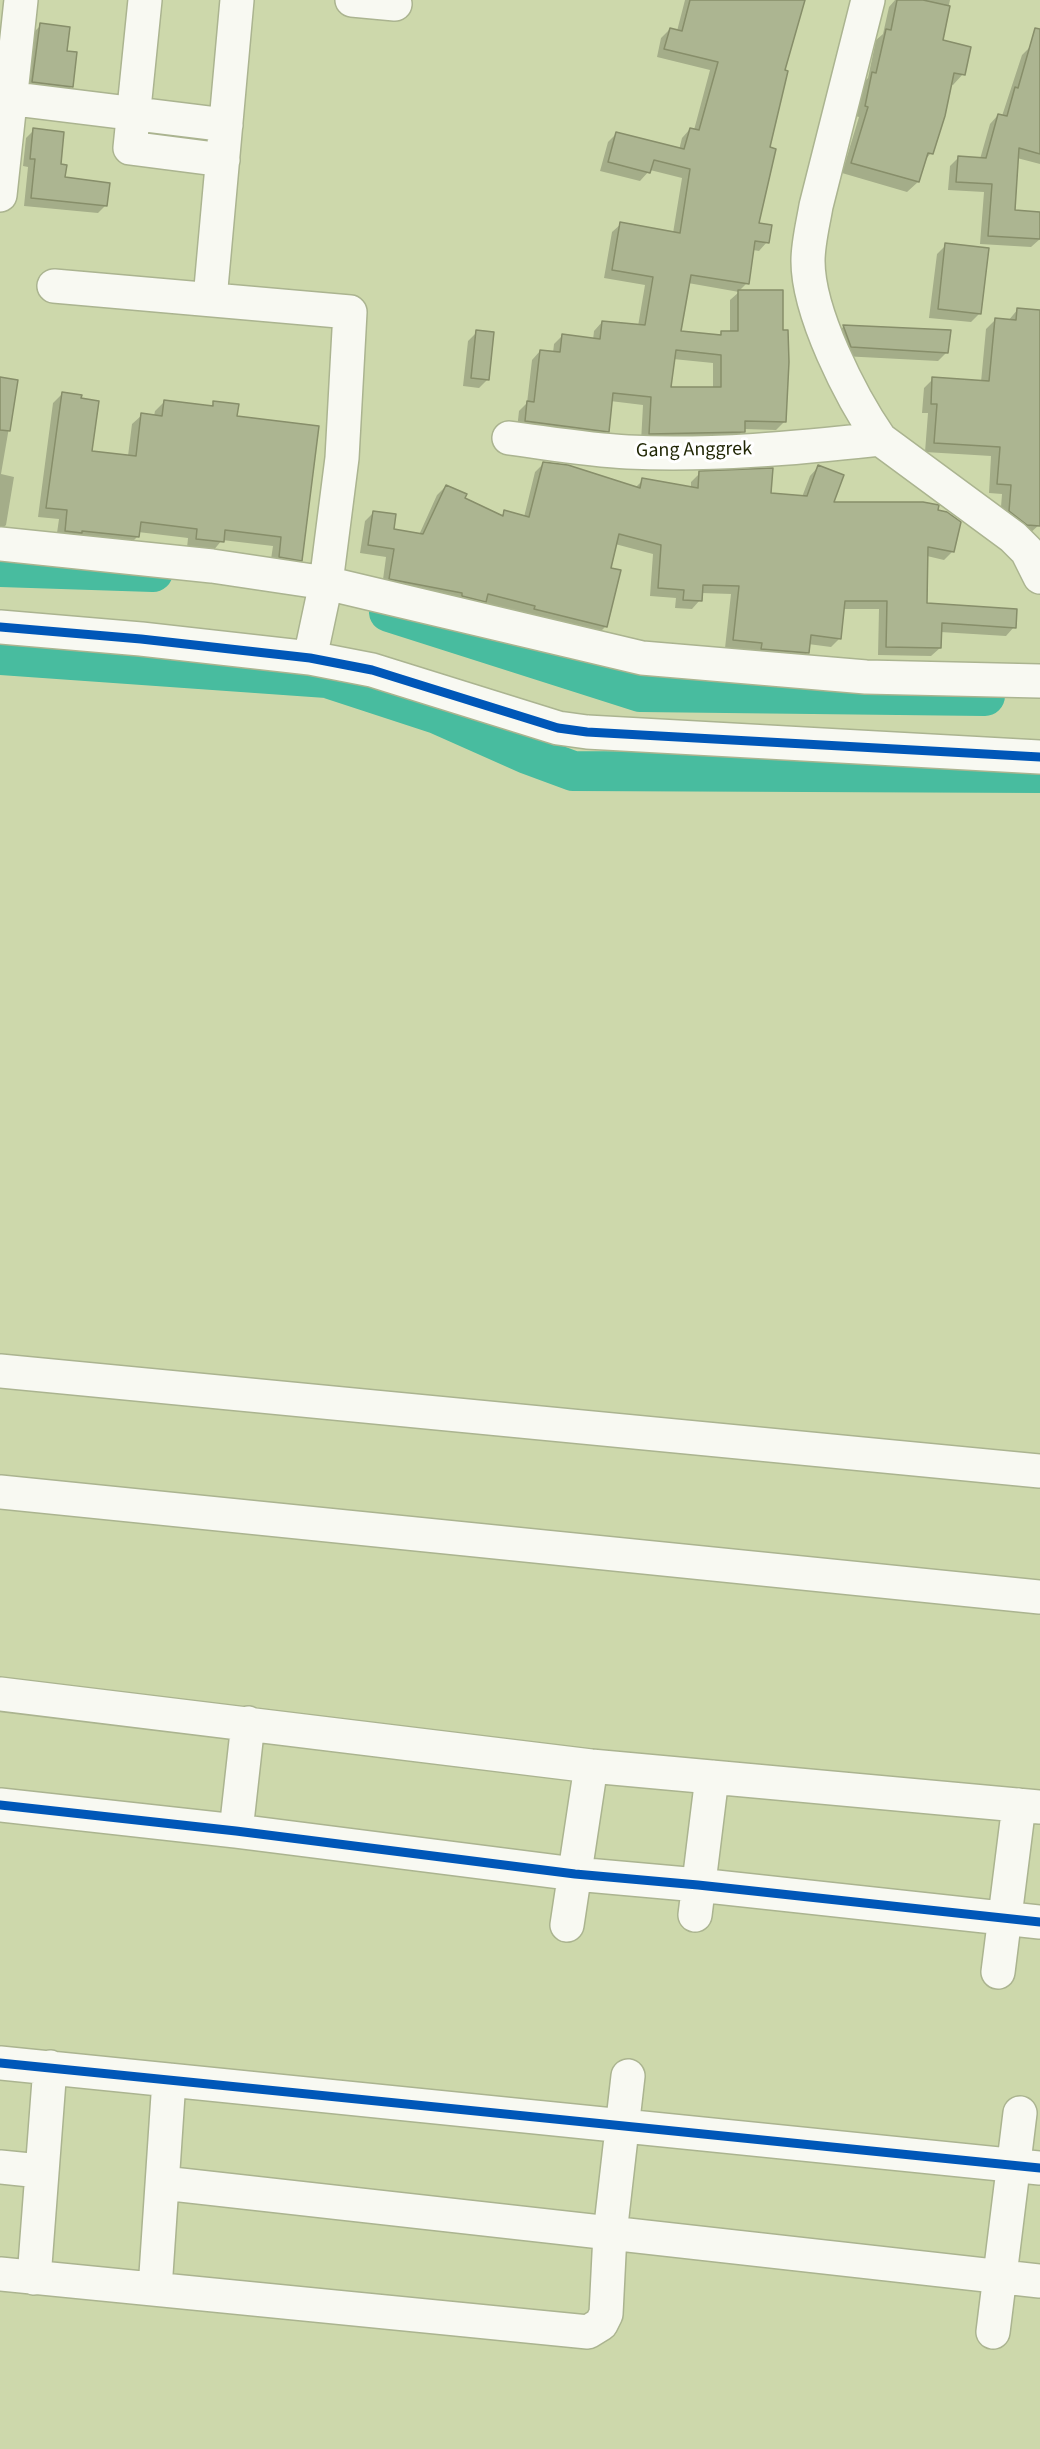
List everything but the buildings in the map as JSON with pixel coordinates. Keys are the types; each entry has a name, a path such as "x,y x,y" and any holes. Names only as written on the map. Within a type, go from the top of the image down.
{"street":[{"path":"0,195 5,98 21,0"},
{"path":"145,0 130,148 222,160"},
{"path":"210,299 237,0"},
{"path":"352,0 395,4"},
{"path":"868,0 816,206 808,261 811,290 821,324 866,418 880,439 1013,537 1039,570"},
{"path":"5,98 226,125"},
{"path":"54,286 350,312 342,458 325,589 313,644"},
{"name":"Gang Anggrek","path":"509,438 603,451 650,453 808,447 880,439"},
{"path":"0,544 212,566 642,658 866,677 1040,681"},
{"path":"0,627 141,639 313,644 372,670 558,728 588,732 1040,757"},
{"path":"0,1371 1040,1471"},
{"path":"0,1492 1040,1597"},
{"path":"0,1694 591,1766 1030,1806 1005,1916 998,1972"},
{"path":"236,1831 248,1723"},
{"path":"567,1925 591,1766"},
{"path":"696,1900 712,1778"},
{"path":"0,1805 236,1831 575,1874 696,1900 1005,1916 1040,1922"},
{"path":"0,2062 1026,2166"},
{"path":"34,2278 40,2171 50,2067"},
{"path":"0,2274 588,2332 601,2324 606,2314 610,2234 628,2076"},
{"path":"155,2289 169,2080"},
{"path":"993,2332 1000,2276 1026,2166 1020,2113"},
{"path":"0,2167 40,2171"},
{"path":"163,2183 1040,2281"}],"waterway":[{"path":"0,567 153,572"},
{"path":"389,612 640,692 985,696"},
{"path":"0,655 327,678 437,714 527,754 573,771 1040,773"}],"cycle path":[{"path":"0,627 141,639 310,658 372,670 558,728 587,732 1040,757"},
{"path":"0,1805 236,1831 575,1874 1040,1922"},
{"path":"0,2063 1040,2168"}]}
